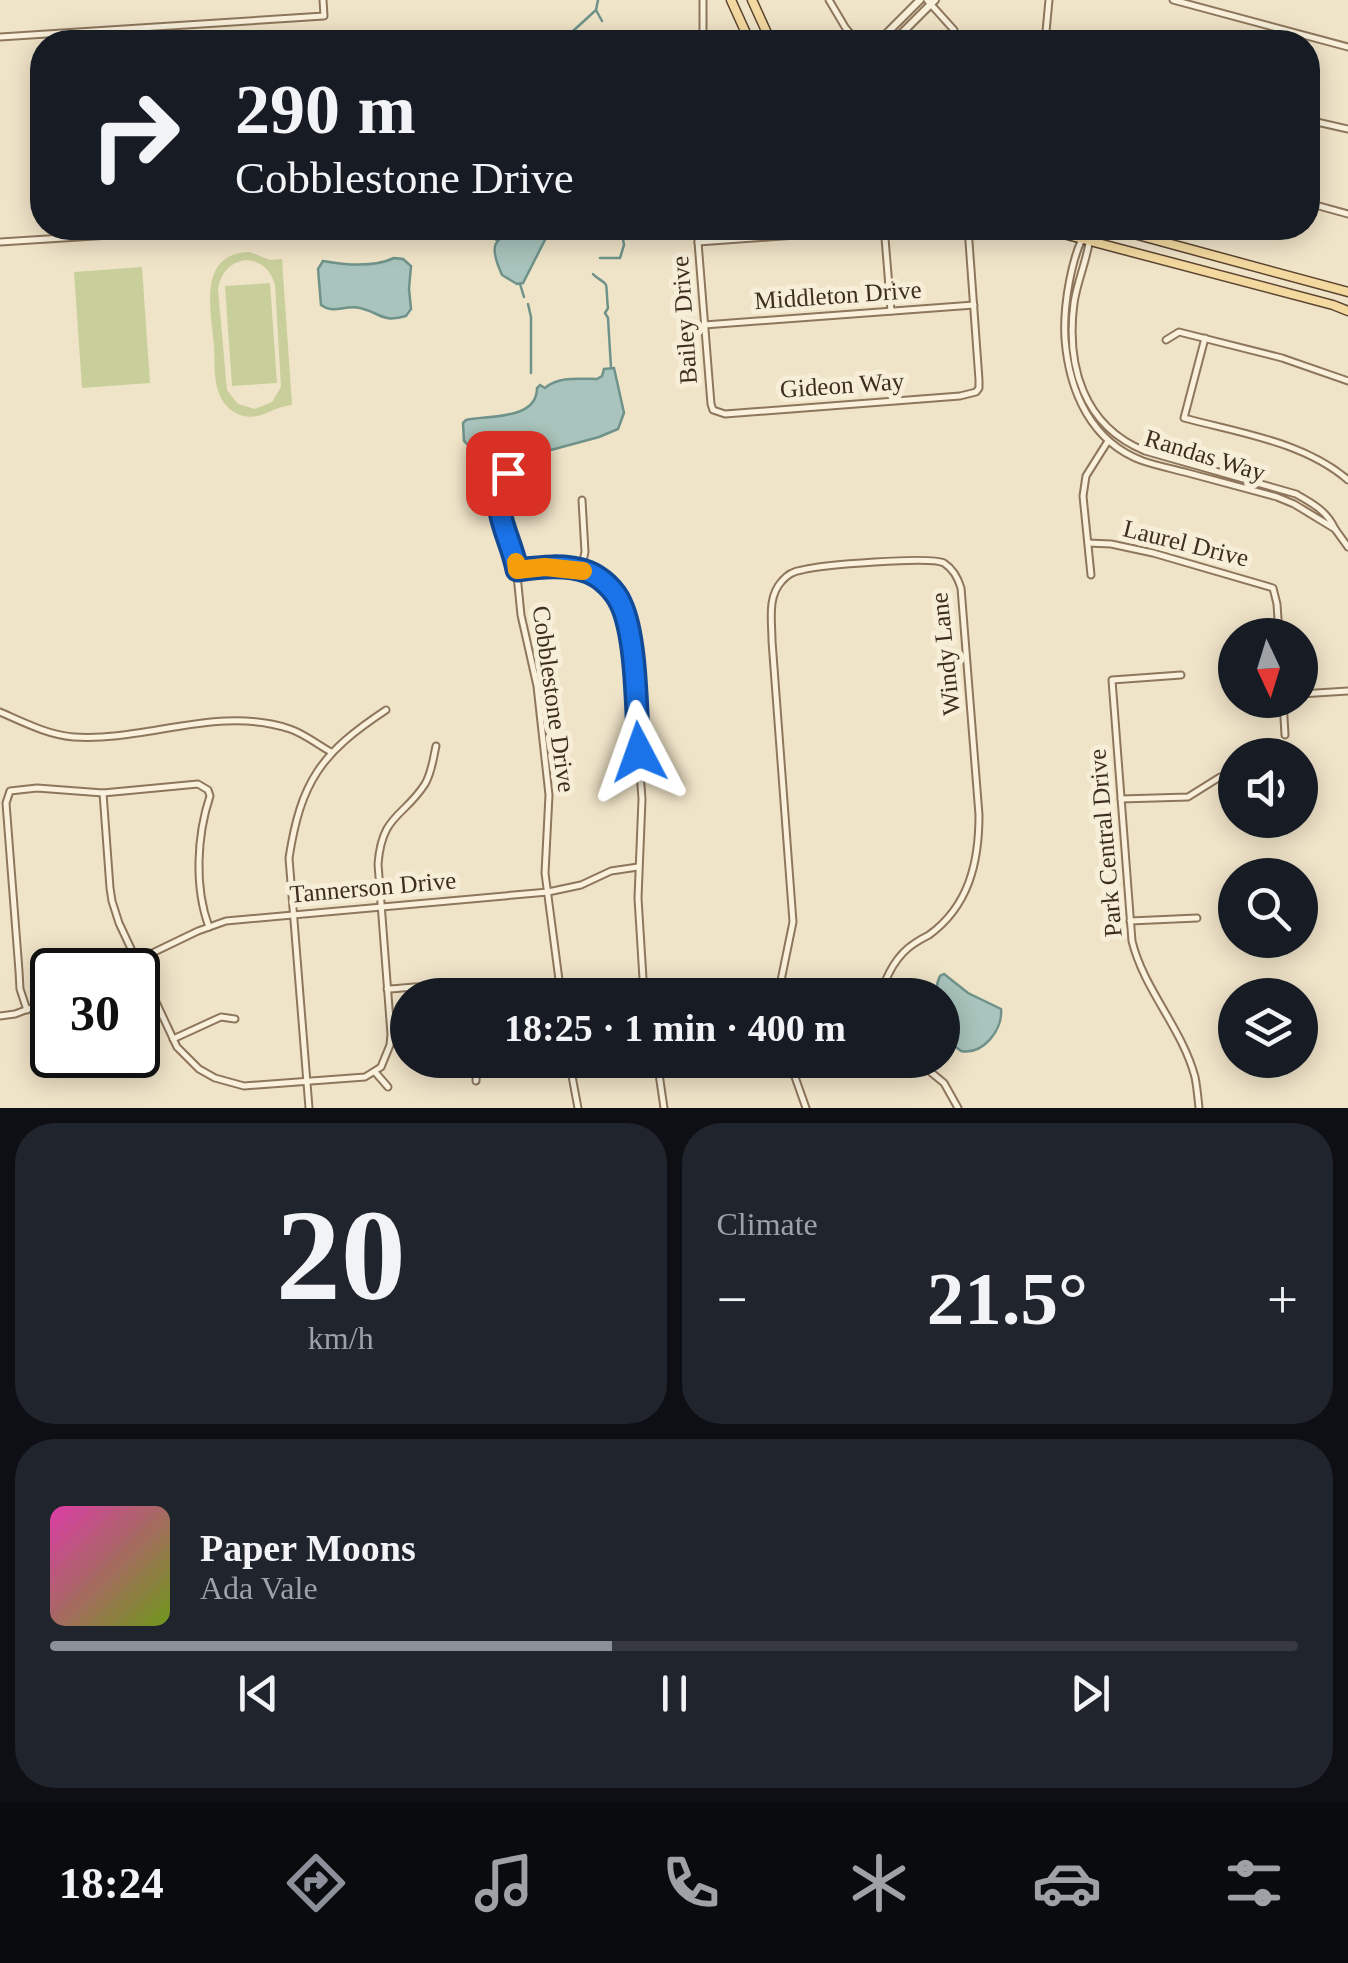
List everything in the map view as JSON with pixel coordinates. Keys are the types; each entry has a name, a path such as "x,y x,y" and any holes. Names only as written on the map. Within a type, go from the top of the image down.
{"main road":[{"path":"731,0 745,30"},
{"path":"752,0 766,30"},
{"path":"1090,240 1348,311"},
{"path":"1156,240 1348,292"}],"street":[{"path":"118,30 324,16 323,0"},
{"path":"703,0 704,30"},
{"path":"830,0 849,30"},
{"path":"1046,30 1049,0"},
{"path":"1173,0 1282,30"},
{"path":"893,30 928,1"},
{"path":"903,30 928,1"},
{"path":"928,1 954,30"},
{"path":"0,38 30,36"},
{"path":"1320,40 1348,48"},
{"path":"1320,122 1348,128"},
{"path":"1320,206 1348,214"},
{"path":"0,242 32,240"},
{"path":"698,242 723,240"},
{"path":"884,240 891,311"},
{"path":"969,240 974,305"},
{"name":"Randas Way","path":"1086,240 1065,304 1068,366 1086,414 1141,460 1294,504 1335,529 1348,547"},
{"name":"Bailey Drive","path":"698,242 713,410"},
{"name":"Middleton Drive","path":"704,324 974,305"},
{"name":"Gideon Way","path":"713,410 725,414 976,392 979,380 974,305"},
{"path":"1166,340 1179,332 1282,358 1348,381"},
{"path":"1205,338 1184,418 1311,455 1348,480"},
{"path":"1092,575 1083,496 1086,476 1111,438"},
{"name":"Cobblestone Drive","path":"508,473 499,486 500,513 517,570 521,615 536,686 549,794 546,873 559,978"},
{"path":"582,500 582,570"},
{"name":"Laurel Drive","path":"1088,543 1153,553 1273,588 1278,618"},
{"name":"Windy Lane","path":"781,978 793,922 772,641 773,596 786,577 805,569 939,561 957,576 962,588 980,843 969,884 952,914 899,956 886,978"},
{"path":"517,570 545,567 590,572 606,583 621,603 630,636 642,798 638,867 643,978"},
{"name":"Park Central Drive","path":"1181,676 1112,680 1130,922 1137,960 1188,1059 1199,1108"},
{"path":"1318,693 1348,691"},
{"path":"309,1108 289,858 295,819 309,785 331,752 386,710"},
{"path":"0,712 69,736 98,737 230,721 264,722 294,730 331,752"},
{"path":"1284,718 1285,735"},
{"path":"160,1010 177,1047 199,1069 229,1084 359,1079 375,1072 390,1045 379,848 390,820 427,780 436,746"},
{"path":"1121,799 1188,796 1218,778"},
{"path":"27,1010 20,990 6,803 10,791 37,788 103,793 204,786 210,796 202,830 200,880 209,926"},
{"path":"103,793 112,901 132,948"},
{"name":"Tannerson Drive","path":"160,949 209,926 238,919 548,892 580,885 611,871 638,867"},
{"path":"1130,922 1196,918"},
{"path":"0,1016 30,1009"},
{"path":"173,1039 221,1017 234,1020"},
{"path":"375,1072 388,1087"},
{"path":"476,1078 476,1082"},
{"path":"572,1078 578,1108"},
{"path":"660,1078 664,1108"},
{"path":"795,1078 806,1108"},
{"path":"939,1078 958,1108"}],"green space":[{"path":"250,252 270,260 282,259 292,405 254,417 240,415 227,406 220,397 215,376 211,286 222,262","holes":["245,260 265,267 275,285 281,387 272,402 255,409 238,404 227,390 218,289 230,266"]},
{"path":"142,267 150,383 82,388 74,272"},
{"path":"270,283 277,383 232,386 225,286"}],"water":[{"path":"499,240 545,240 523,283 517,284 502,275 495,257"},
{"path":"394,258 411,266 411,309 406,316 386,318 360,308 331,309 321,305 318,269 323,261 368,264"},
{"path":"614,368 624,413 618,429 525,457 470,447 464,441 466,420 521,411 535,398 540,385 545,388 563,380 597,379 604,369"},
{"path":"960,987 1001,1009 999,1025 990,1039 977,1049 961,1051"}],"waterway":[{"path":"574,30 596,10 598,0"},
{"path":"596,10 602,21"},
{"path":"600,258 620,258 623,240"},
{"path":"593,274 606,287 611,368"},
{"path":"520,284 524,297"},
{"path":"528,304 531,373"}],"slow traffic":[{"path":"516,562 517,570 545,567 583,571"}],"route":[{"path":"508,473 499,486 500,513 517,570 545,567 590,572 606,583 621,603 630,636 639,752"}]}
